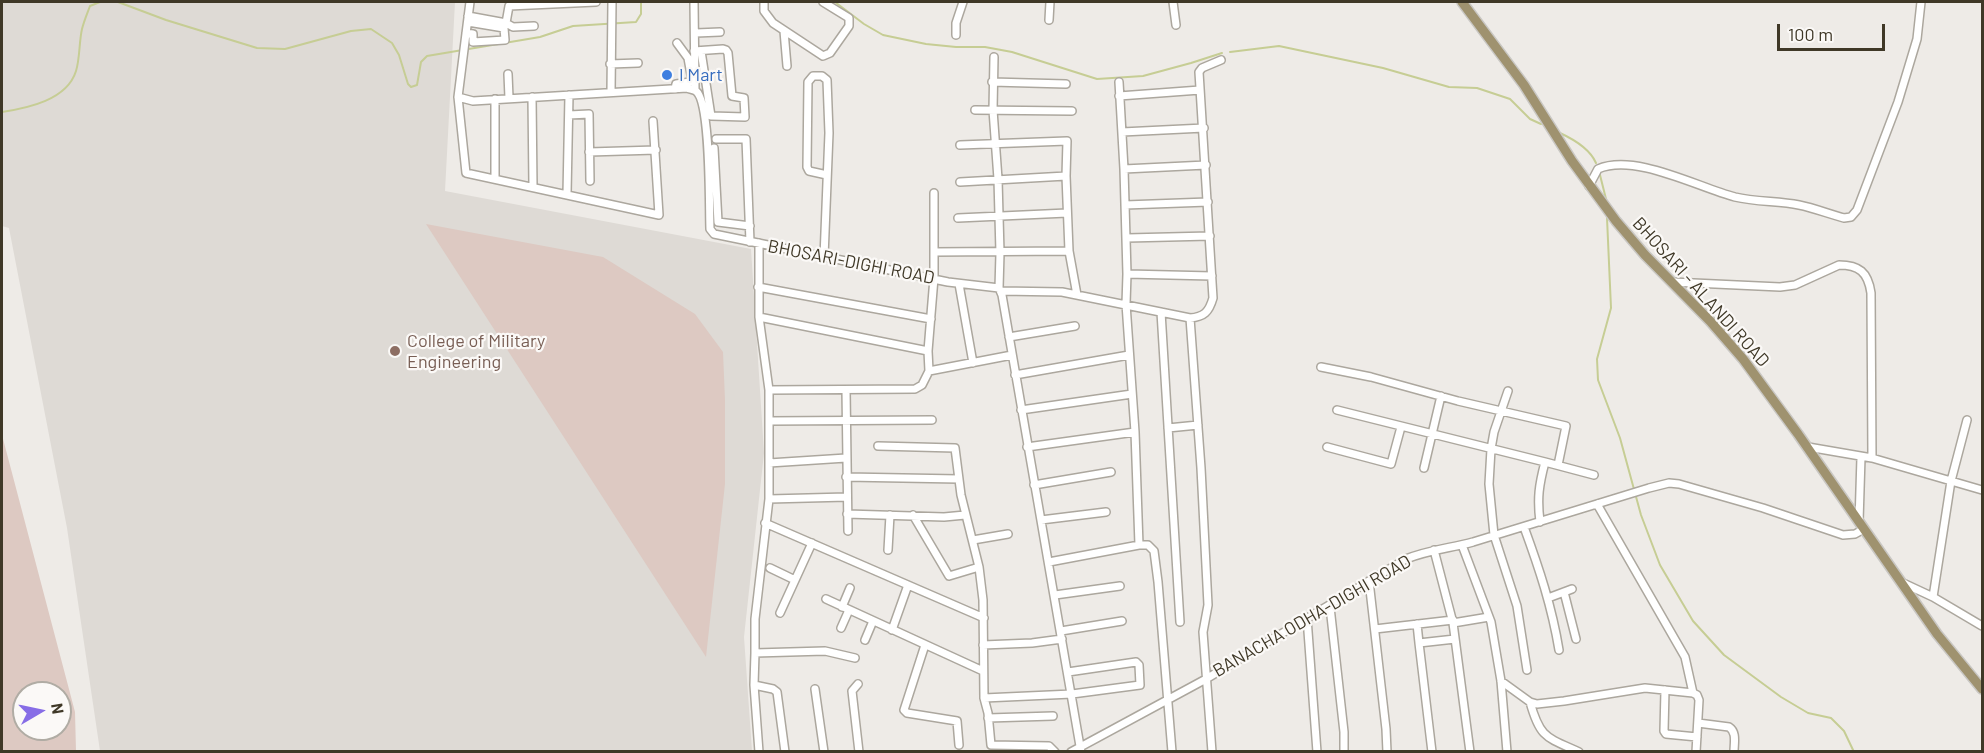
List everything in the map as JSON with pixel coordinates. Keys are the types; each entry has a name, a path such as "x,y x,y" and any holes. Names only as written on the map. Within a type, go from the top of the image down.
{"main road":[{"name":"BHOSARI - ALANDI ROAD","path":"1462,2 1524,85 1589,186 1616,221 1743,359 1808,447 1937,634 1983,689"}],"street":[{"path":"470,2 470,20 470,33 473,42 505,40 504,28 470,20"},
{"path":"506,23 509,6 596,2"},
{"path":"611,92 612,2"},
{"path":"694,2 698,51 711,116 745,117 744,98 732,96 726,50 698,51"},
{"path":"764,2 766,17 784,32 823,56 830,53 850,22 849,18 823,2"},
{"path":"956,35 956,23 963,2"},
{"path":"1049,20 1050,2"},
{"path":"1173,2 1176,25"},
{"path":"1589,186 1598,169 1609,164 1628,166 1666,172 1737,197 1799,205 1844,218 1851,217 1857,210 1894,116 1917,39 1921,2"},
{"path":"470,20 506,23 513,27 534,26"},
{"path":"696,33 720,32"},
{"path":"784,32 788,66"},
{"path":"470,33 465,43 458,96 466,173 659,215 653,121"},
{"path":"675,89 676,84 692,80 688,58 678,43"},
{"path":"458,96 473,100 687,88 695,90 698,51"},
{"path":"993,57 1000,289 1081,749"},
{"path":"1212,752 1203,632 1208,605 1190,318 1200,317 1206,313 1213,298 1200,70 1221,60"},
{"path":"610,64 638,63"},
{"path":"508,74 509,98"},
{"path":"824,257 829,133 827,80 822,76 813,76 808,82 807,170 827,175"},
{"path":"992,82 1066,84"},
{"path":"1119,82 1127,238 1126,304 1135,432 1139,545"},
{"name":"BHOSARI-DIGHI ROAD","path":"695,90 700,97 706,122 710,229 714,234 959,284 1000,289 1062,292 1190,318"},
{"path":"1119,96 1200,90"},
{"path":"567,194 569,95"},
{"path":"532,97 533,187"},
{"path":"495,99 495,179"},
{"path":"975,110 1072,111"},
{"path":"569,115 589,114 590,181"},
{"path":"1122,132 1204,128"},
{"path":"716,139 746,139 750,242"},
{"path":"960,144 994,145 1065,140 1068,145 1066,176 1069,251 1077,295"},
{"path":"714,148 718,222 750,226"},
{"path":"589,152 656,150"},
{"path":"1124,169 1206,165"},
{"path":"960,182 1066,176"},
{"path":"769,390 915,389 922,385 929,371 928,351 934,278 934,193"},
{"path":"1125,204 1208,202"},
{"path":"958,218 1067,213"},
{"path":"1127,238 1210,236"},
{"path":"759,243 759,316 769,390 769,499 755,619 754,685 759,752"},
{"path":"934,252 1069,251"},
{"path":"1672,282 1780,287 1796,285 1839,265 1861,270 1866,275 1871,292 1872,459"},
{"path":"1127,274 1212,276"},
{"path":"959,284 974,363"},
{"path":"758,287 931,319"},
{"path":"1161,312 1180,622"},
{"path":"759,316 928,351"},
{"path":"1009,336 1075,326"},
{"path":"929,371 1011,355"},
{"path":"1015,375 1129,355"},
{"path":"1321,367 1371,377 1566,426 1558,465"},
{"path":"846,390 848,531"},
{"path":"1508,391 1491,449 1490,484 1494,535 1517,606 1527,670"},
{"path":"1021,410 1132,394"},
{"path":"1424,468 1442,396"},
{"path":"1337,410 1594,475"},
{"path":"769,422 932,420"},
{"path":"1933,597 1952,481 1968,420"},
{"path":"1168,428 1198,425"},
{"path":"1327,447 1391,464 1401,427"},
{"path":"1027,447 1135,432"},
{"path":"878,446 955,448 965,515 979,567 984,618 984,698 991,745 1049,746 1055,752"},
{"path":"1808,447 1872,459 1983,490"},
{"path":"1861,457 1861,525"},
{"path":"769,463 846,458"},
{"path":"1540,522 1537,500 1545,462"},
{"path":"1034,485 1111,472"},
{"path":"846,477 959,479"},
{"name":"BANACHA ODHA-DIGHI ROAD","path":"1071,752 1081,749 1168,698 1206,679 1407,559 1434,550 1462,545 1669,483 1763,508 1843,535 1855,534 1861,525"},
{"path":"769,499 847,497"},
{"path":"1597,504 1685,657 1693,693"},
{"path":"1041,520 1106,512"},
{"path":"847,514 965,515"},
{"path":"888,550 890,515"},
{"path":"913,515 949,576 979,567"},
{"path":"765,523 874,568 984,618"},
{"path":"1524,527 1548,597 1558,650"},
{"path":"973,540 1008,534"},
{"path":"780,613 812,543"},
{"path":"1049,562 1139,545 1148,545 1154,551 1172,752"},
{"path":"1462,545 1490,617 1501,681 1507,752"},
{"path":"1434,550 1453,621 1470,752"},
{"path":"770,567 795,579"},
{"path":"1369,581 1387,752"},
{"path":"1900,582 1933,597 1983,626"},
{"path":"892,630 908,585"},
{"path":"1055,595 1120,586"},
{"path":"841,628 850,588"},
{"path":"1548,597 1572,589"},
{"path":"1564,592 1576,639"},
{"path":"826,599 983,671"},
{"path":"1330,607 1344,732 1344,752"},
{"path":"1375,629 1490,617"},
{"path":"1554,621 1569,617"},
{"path":"1307,618 1317,752"},
{"path":"865,640 873,621"},
{"path":"1061,631 1122,621"},
{"path":"1417,624 1431,752"},
{"path":"983,645 1062,639"},
{"path":"1419,643 1455,639"},
{"path":"925,645 904,710 907,713 957,721 959,745"},
{"path":"755,652 825,651 855,658"},
{"path":"984,698 1072,694 1139,686 1141,683 1139,665 1136,662 1068,672"},
{"path":"1501,681 1530,702 1537,704 1645,688 1693,693 1699,700 1696,752"},
{"path":"858,684 852,691 859,752"},
{"path":"754,685 777,692 785,752"},
{"path":"815,689 824,752"},
{"path":"1665,690 1664,731 1666,735 1697,737"},
{"path":"1530,702 1536,724 1543,733 1556,742 1580,752"},
{"path":"988,718 1053,716"},
{"path":"1698,723 1729,727 1733,730 1734,752"}],"shaded area":[{"name":"College of Military Engineering","path":"2,2 455,2 445,191 751,249 764,453 744,637 752,751 100,751 67,528 9,228 2,226"},
{"path":"426,224 603,257 695,314 723,352 725,484 706,657"},
{"path":"2,435 67,681 12,681 12,741 72,741 72,701 75,712 76,751 2,751"}],"waterway":[{"path":"2,112 45,101 64,89 76,71 82,29 90,6 100,2"},
{"path":"109,2 118,2 166,20 257,48 285,49 351,31 371,29 392,43 411,87 417,85 421,62 427,56 540,37 573,26 636,22 641,14 641,2"},
{"path":"835,2 883,35 926,44 985,47 1012,52 1097,79 1143,76 1222,53"},
{"path":"1230,52 1279,46 1383,68 1449,87 1477,88 1510,99 1530,119 1541,124"},
{"path":"1560,133 1576,141 1596,163"},
{"path":"1600,175 1606,199"},
{"path":"1607,218 1611,308 1597,359 1598,380 1620,438 1641,515 1660,565 1693,621 1724,655 1781,697 1808,713 1831,718 1844,731 1854,752"}],"place":[{"name":"I Mart","path":"667,75"},
{"name":"College of Military Engineering","path":"395,351"}]}
